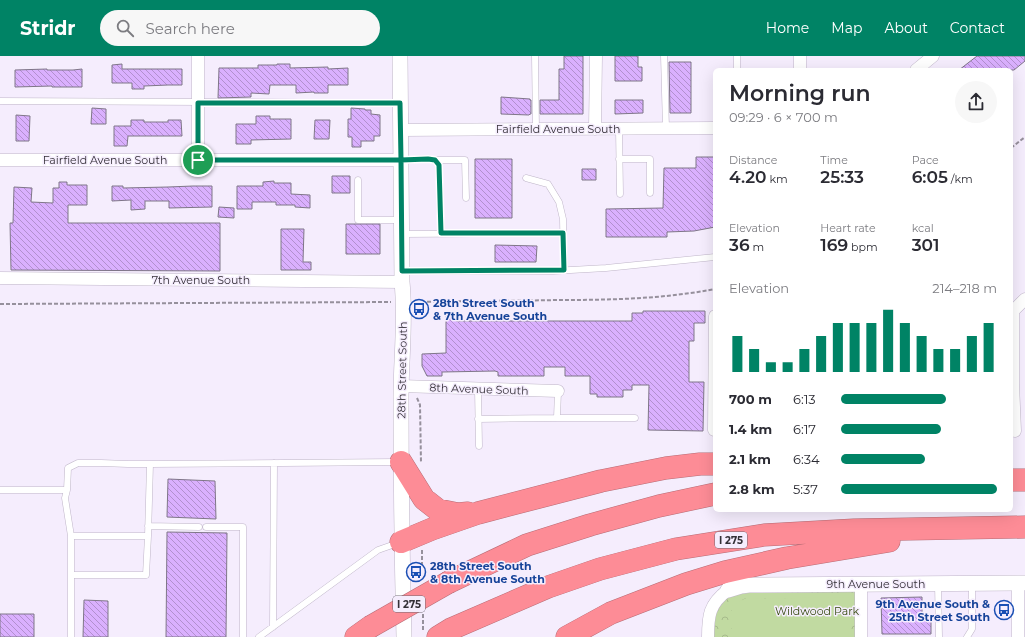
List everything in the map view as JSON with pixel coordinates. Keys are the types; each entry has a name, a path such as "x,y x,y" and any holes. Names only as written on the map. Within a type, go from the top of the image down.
{"highway":[{"path":"401,462 424,499 438,510 458,514 478,513"},
{"path":"401,542 478,513 601,480 666,468 713,464"},
{"name":"I 275","path":"363,632 449,582 527,545 590,525 659,506 713,494"},
{"path":"567,637 611,613 686,584 725,572 830,550 977,527"},
{"name":"I 275","path":"445,633 548,587 600,569 676,549 764,535 854,530 1025,527"}],"street":[{"path":"198,56 198,160"},
{"name":"28th Street South","path":"400,56 402,276 404,302 401,386 401,542 404,637"},
{"path":"595,129 596,56"},
{"path":"800,56 800,68"},
{"path":"918,68 933,56"},
{"name":"Fairfield Avenue South","path":"401,130 713,128"},
{"name":"Fairfield Avenue South","path":"0,160 401,160"},
{"name":"7th Avenue South","path":"0,278 402,276"},
{"path":"1013,311 1025,299"},
{"path":"1013,330 1016,384 1015,431"},
{"name":"8th Avenue South","path":"401,386 558,391"},
{"path":"1018,637 1022,583"},
{"name":"9th Avenue South","path":"728,590 749,585 1022,583"},
{"path":"861,584 862,637"},
{"path":"708,637 709,617 711,611 718,599 728,590"}],"lane":[{"path":"535,56 536,129"},
{"path":"664,56 666,128"},
{"path":"737,56 737,68"},
{"path":"0,101 400,103"},
{"path":"619,129 620,194"},
{"path":"619,159 650,159 650,193"},
{"path":"401,160 465,160 466,198"},
{"path":"435,160 439,165 441,233"},
{"path":"526,178 548,184 559,202 563,219 564,270"},
{"path":"358,180 358,220 441,233 563,233"},
{"path":"402,276 614,267 713,257"},
{"path":"478,389 479,446"},
{"path":"557,418 558,391"},
{"path":"478,419 635,418"},
{"path":"71,637 71,536 65,498 68,468 78,463 150,464 401,462"},
{"path":"273,627 274,463"},
{"path":"71,575 146,575 150,464"},
{"path":"0,490 67,490"},
{"path":"148,526 199,527"},
{"path":"206,527 243,527 243,637"},
{"path":"71,536 148,536"},
{"path":"259,637 378,550 401,542"},
{"path":"938,583 939,637"},
{"path":"967,637 972,629 972,583"}],"path":[{"path":"1013,146 1025,136"},
{"path":"415,302 598,300 696,293 713,289"},
{"path":"0,304 394,302"},
{"path":"417,387 417,398 420,405 420,448 422,469"},
{"path":"422,533 422,585"},
{"path":"422,607 423,637"}],"green space":[{"name":"Wildwood Park","path":"861,584 861,637 708,637 722,595"},
{"path":"849,597 849,637 732,637 732,606 744,599"}],"building":[{"path":"564,56 583,56 583,114 540,114 540,100 559,100 559,69 564,69"},
{"path":"615,56 638,56 638,67 642,67 642,81 615,81"},
{"path":"977,56 1025,56 1025,61 1014,70 1013,68 962,68"},
{"path":"669,62 691,62 691,113 670,113"},
{"path":"122,64 122,69 182,69 182,85 144,86 144,89 132,89 132,83 112,83 112,65"},
{"path":"290,64 290,68 348,68 348,85 328,85 328,93 296,93 296,85 270,85 269,94 251,93 251,97 218,98 219,68 258,68 258,65"},
{"path":"82,69 82,87 15,87 15,70"},
{"path":"501,97 530,99 531,114 501,114"},
{"path":"615,100 643,100 643,113 615,114"},
{"path":"92,108 106,109 106,124 91,124"},
{"path":"351,108 371,110 371,114 380,115 380,136 374,136 374,141 361,141 361,147 352,147 352,137 348,137 348,119 351,119"},
{"path":"16,115 30,116 29,141 16,141"},
{"path":"256,116 270,116 270,119 291,119 291,139 251,140 251,144 236,144 236,124 256,124"},
{"path":"131,120 144,120 144,122 168,122 168,120 181,120 182,136 128,136 127,146 114,146 114,126 131,126"},
{"path":"315,120 330,120 329,139 314,139"},
{"path":"696,157 713,157 713,227 694,231 667,232 667,237 606,237 606,209 663,208 664,168 696,168"},
{"path":"475,159 512,159 512,218 475,218"},
{"path":"582,169 596,169 596,180 582,180"},
{"path":"332,176 350,176 350,193 332,193"},
{"path":"274,181 274,183 291,183 291,194 310,195 310,208 295,207 295,205 276,205 276,202 252,202 252,209 237,209 237,186 263,186 263,182"},
{"path":"59,182 67,182 67,185 87,185 87,205 68,205 68,223 220,223 220,271 11,270 10,223 13,223 14,187 32,188 31,202 53,203 53,188 59,188"},
{"path":"112,186 123,186 123,188 212,186 212,207 169,208 169,201 145,201 145,209 131,210 131,200 112,201"},
{"path":"219,207 234,208 234,218 218,217"},
{"path":"346,224 380,224 380,254 346,254"},
{"path":"281,229 304,229 303,262 311,262 311,270 281,270"},
{"path":"495,245 537,246 536,262 495,262"},
{"path":"643,311 705,311 705,323 694,323 694,341 689,341 689,382 704,382 703,431 648,430 649,385 632,385 632,390 623,390 623,397 597,397 597,394 590,394 590,376 565,376 565,367 544,367 544,376 498,376 498,372 495,371 442,372 442,376 427,376 422,366 422,354 446,353 446,316 456,316 456,321 632,321 632,313 643,313"},
{"path":"168,479 215,481 216,519 167,517"},
{"path":"167,532 227,533 226,637 166,637"},
{"path":"922,597 922,619 931,619 931,634 882,634 881,598"},
{"path":"84,600 108,601 108,637 83,637"},
{"path":"0,614 34,614 34,637 0,637"}],"place":[{"name":"28th Street South & 7th Avenue South","path":"419,309"},
{"name":"28th Street South & 8th Avenue South","path":"416,572"},
{"name":"9th Avenue South & 25th Street South","path":"1004,610"}],"route":[{"path":"198,160 198,103 400,103 401,160 428,159 435,160 439,165 441,233 563,233 564,270 402,271 401,160 198,160"}]}
